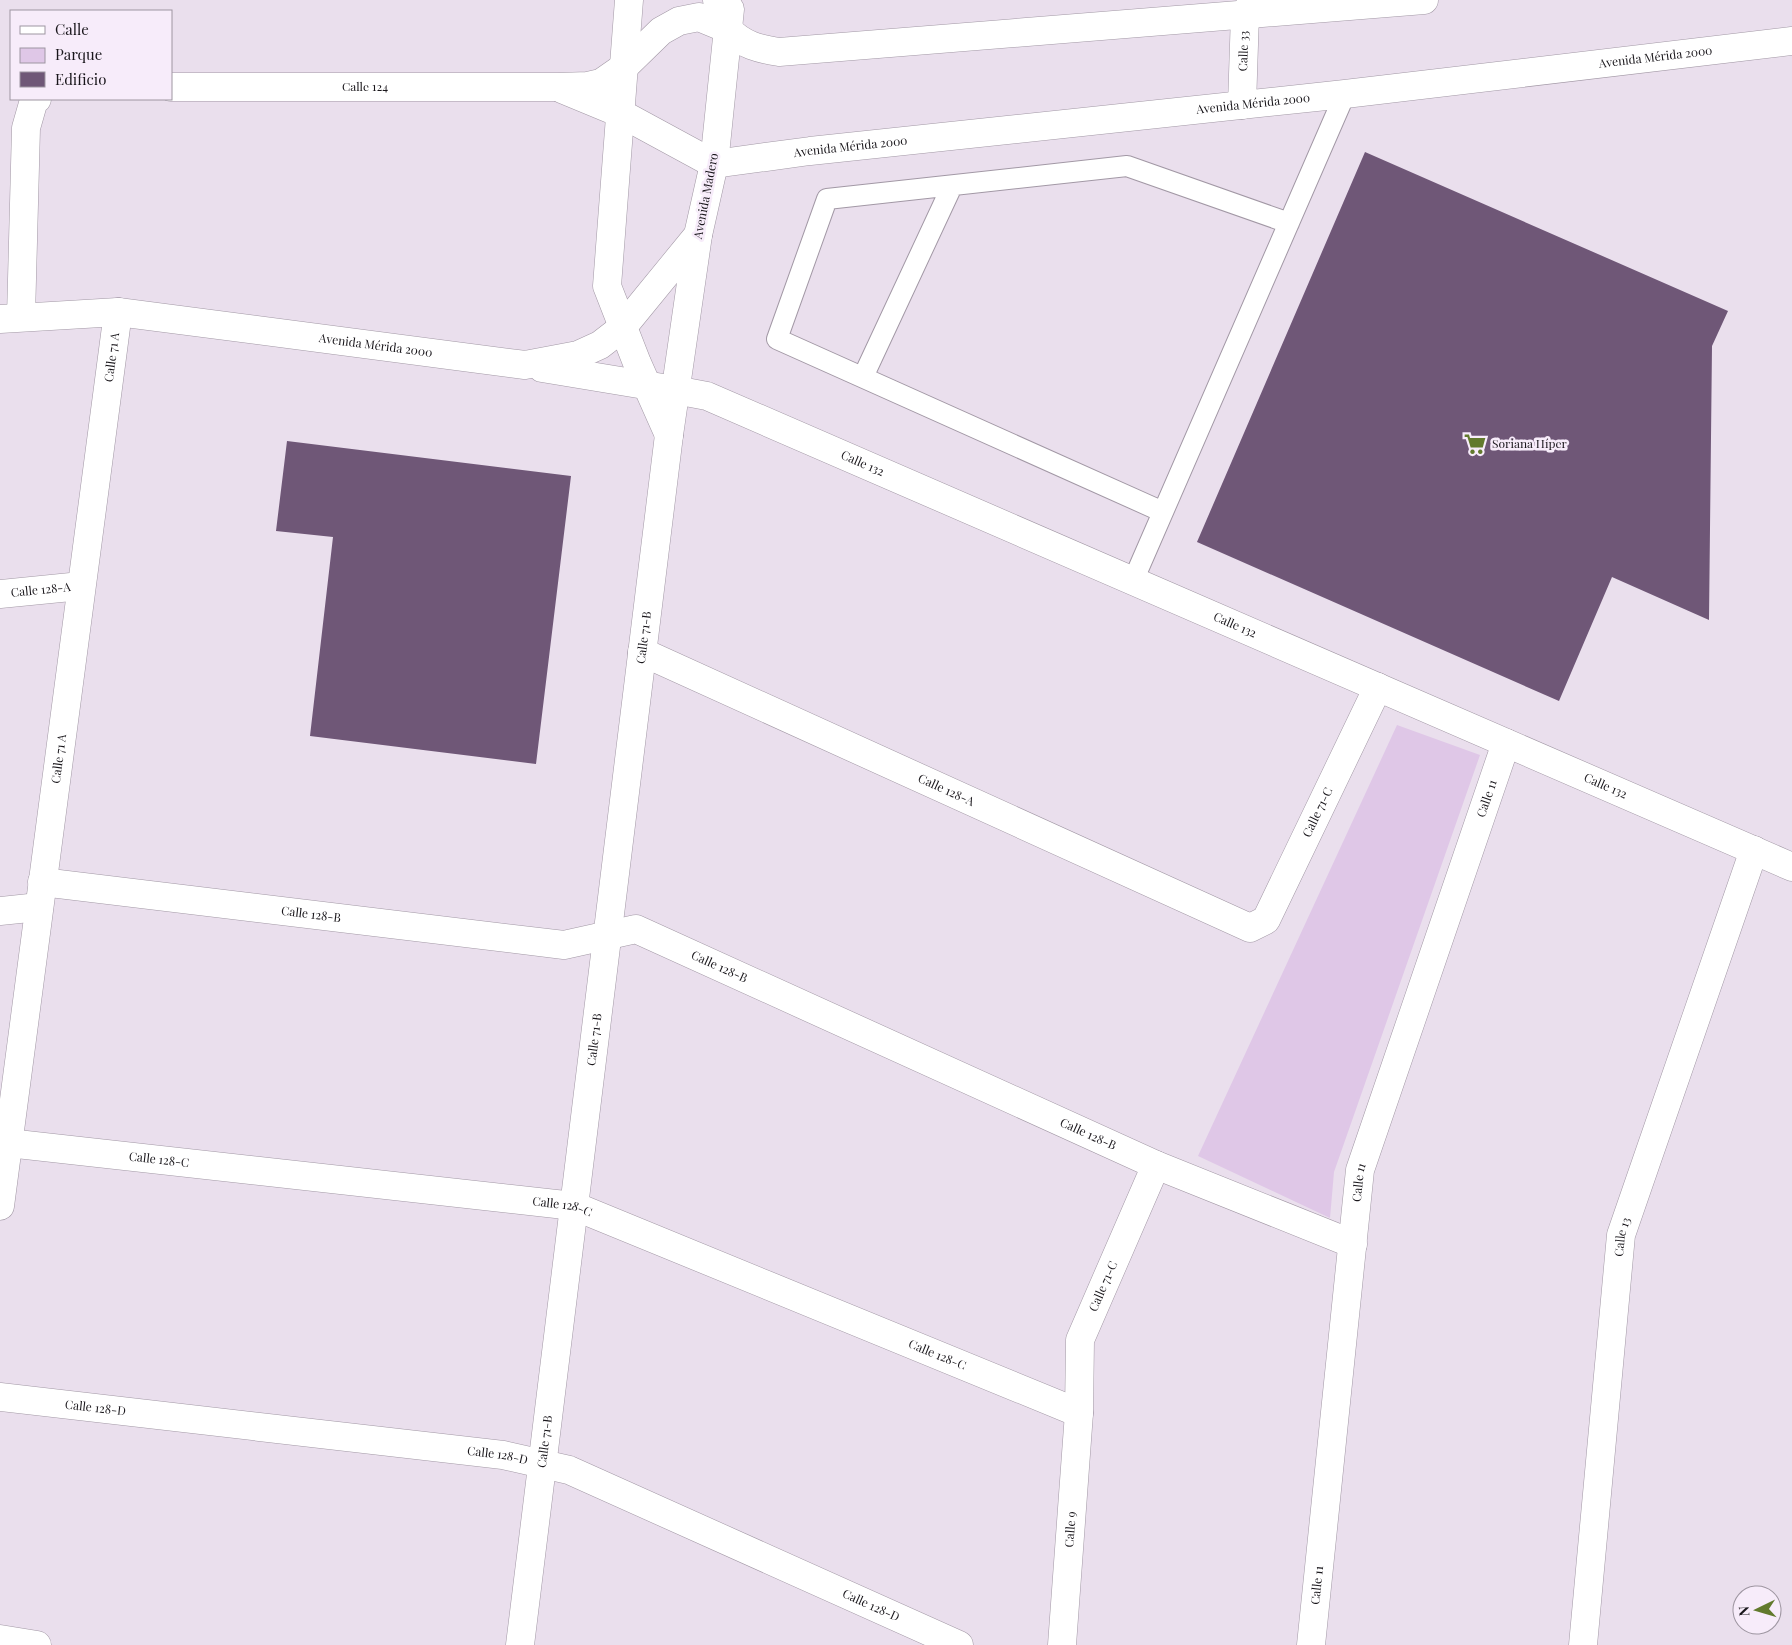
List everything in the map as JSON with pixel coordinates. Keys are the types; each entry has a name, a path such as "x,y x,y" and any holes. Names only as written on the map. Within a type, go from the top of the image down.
{"street":[{"path":"629,0 607,286 622,328 669,435"},
{"path":"717,0 728,29 744,43 779,52 1249,7 1424,0"},
{"name":"Avenida Madero","path":"675,390 698,235 714,164 731,0"},
{"name":"Calle 33","path":"1242,105 1249,7"},
{"name":"Calle 124","path":"172,87 588,86 601,83 612,76 624,67 660,31 679,21 699,17 728,29"},
{"name":"Avenida Mérida 2000","path":"714,164 810,151 1345,94 1792,41"},
{"name":"Calle 124","path":"558,87 620,113 714,164"},
{"path":"10,318 26,128 35,100"},
{"name":"Avenida Mérida 2000","path":"10,318 118,312 525,365 578,354 600,345 622,328 698,235"},
{"name":"Calle 71 A","path":"0,1206 118,312"},
{"name":"Calle 132","path":"525,365 707,396 1792,867"},
{"name":"Calle 71-B","path":"520,1645 675,390"},
{"name":"Calle 128-A","path":"0,594 81,586"},
{"name":"Calle 128-A","path":"642,652 1250,928"},
{"name":"Calle 71-C","path":"1250,928 1266,920 1378,687"},
{"name":"Calle 11","path":"1311,1645 1360,1170 1506,743"},
{"name":"Calle 13","path":"1583,1645 1621,1234 1754,850"},
{"name":"Calle 128-B","path":"0,911 41,895 564,945 636,929 1156,1165 1353,1244"},
{"name":"Calle 128-C","path":"8,1143 574,1206 1079,1414"},
{"name":"Calle 71-C","path":"1079,1414 1080,1340 1156,1165"},
{"name":"Calle 128-D","path":"0,1397 503,1455 569,1470 917,1637 959,1645"},
{"name":"Calle 9","path":"1062,1645 1079,1414"},
{"path":"0,1639 37,1645"}],"lane":[{"path":"1133,581 1345,94"},
{"path":"1163,512 777,339 827,199 1127,166 1289,223"},
{"path":"863,377 952,186"}],"green space":[{"path":"1397,725 1480,755 1334,1172 1330,1218 1198,1156"}],"building":[{"name":"Soriana Híper","path":"1365,152 1728,311 1712,346 1709,620 1612,577 1559,701 1197,542"},
{"path":"287,441 571,476 536,764 310,736 333,537 276,531"}],"place":[{"name":"Soriana Híper","path":"1475,444"}]}
